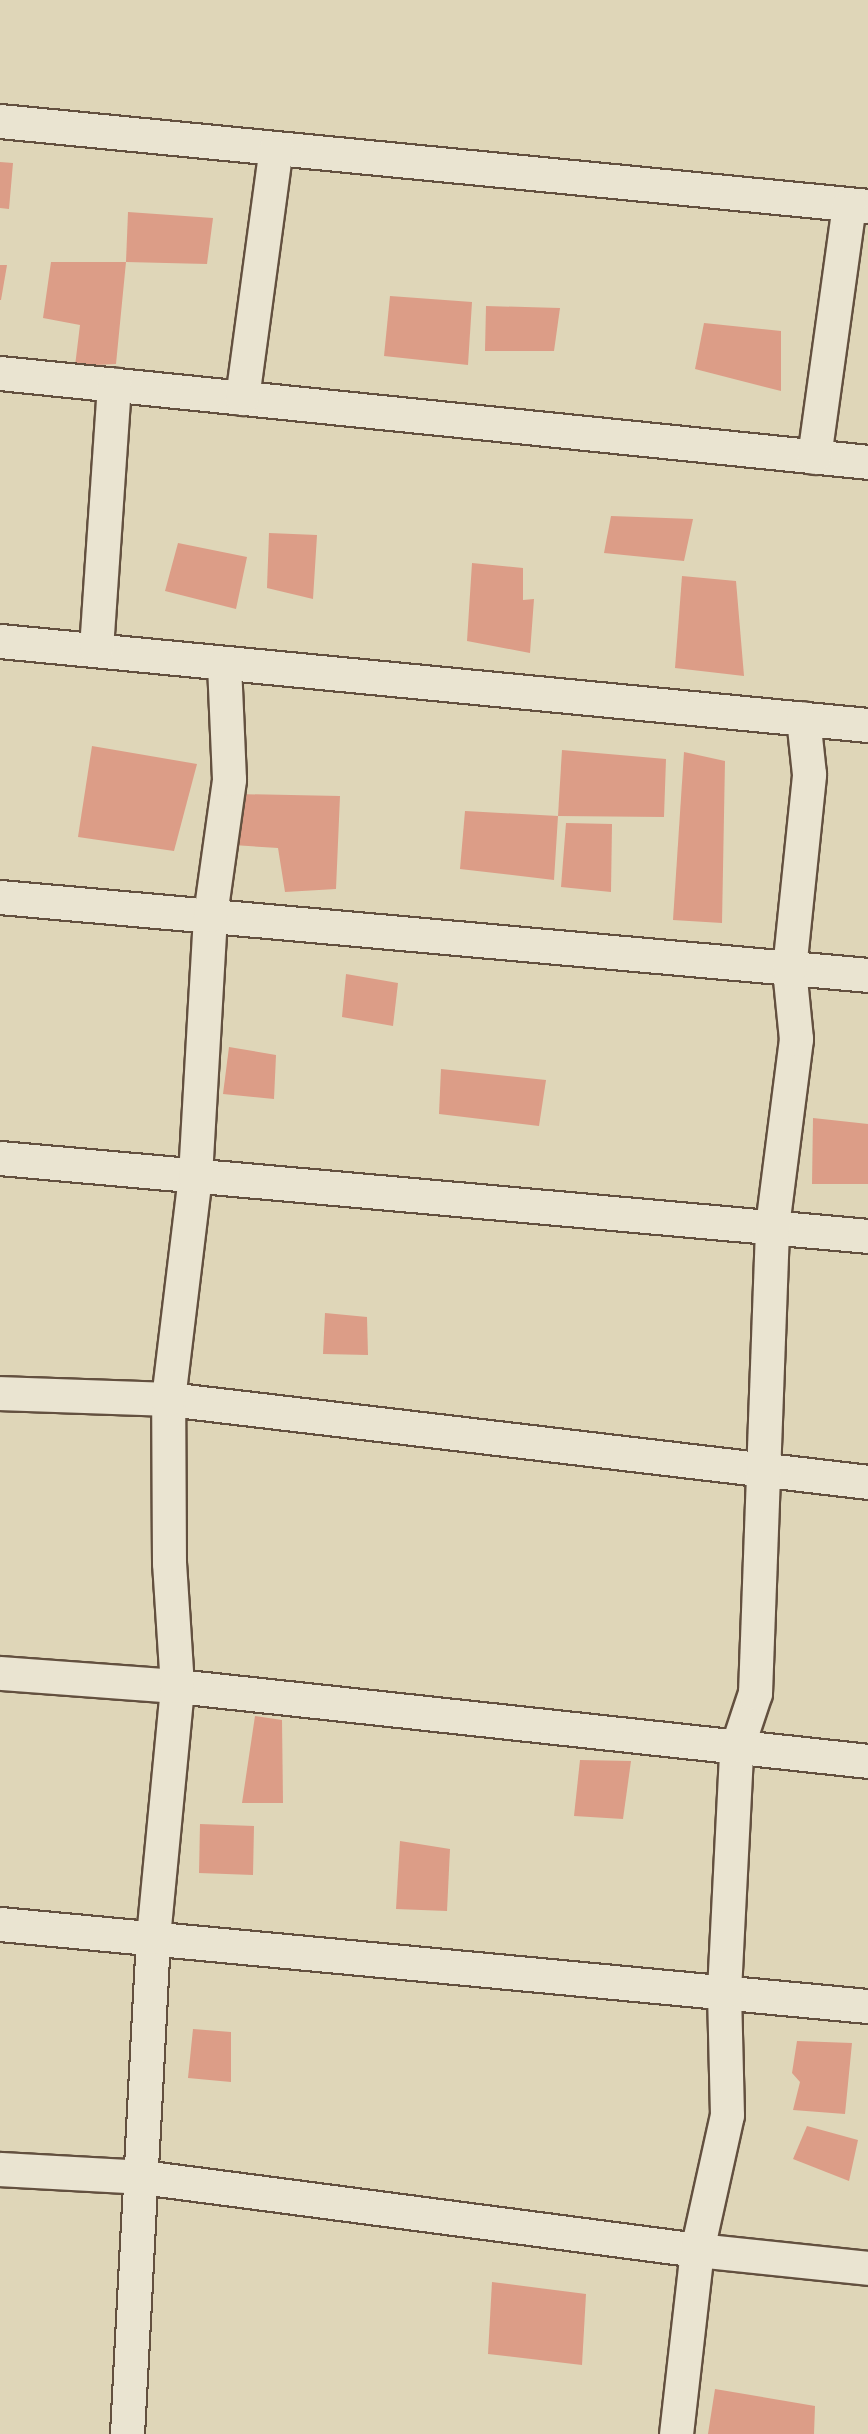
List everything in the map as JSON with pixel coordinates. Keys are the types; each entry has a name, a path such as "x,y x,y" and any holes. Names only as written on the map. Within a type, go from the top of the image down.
{"street":[{"path":"0,121 859,205 814,457"},
{"path":"242,398 276,148"},
{"path":"0,373 868,462"},
{"path":"96,649 114,385"},
{"path":"0,641 96,649 224,665 868,724"},
{"path":"127,2434 153,1937 177,1686 169,1563 168,1399 195,1176 210,915 229,779 224,665"},
{"path":"676,2434 698,2250 727,2115 724,1991 736,1750 755,1693 772,1227 796,1039 789,969 809,774 803,718"},
{"path":"0,897 868,975"},
{"path":"0,1158 868,1236"},
{"path":"0,1393 168,1399 764,1472 868,1482"},
{"path":"0,1673 177,1686 736,1750 868,1761"},
{"path":"0,1923 868,2006"},
{"path":"0,2169 142,2177 698,2250 868,2268"}],"building":[{"path":"0,162 13,163 9,209 0,208"},
{"path":"128,212 213,218 207,264 126,262"},
{"path":"51,262 126,262 116,364 75,366 80,325 43,318"},
{"path":"0,265 7,265 1,300 0,300"},
{"path":"390,296 472,302 468,365 384,356"},
{"path":"486,306 560,308 554,351 485,351"},
{"path":"704,323 781,331 781,391 695,369"},
{"path":"611,516 693,519 684,561 604,553"},
{"path":"269,533 317,535 313,599 267,588"},
{"path":"178,543 247,557 236,609 165,591"},
{"path":"472,563 523,568 523,600 534,599 530,653 467,641"},
{"path":"682,576 736,581 744,676 675,668"},
{"path":"92,746 197,764 174,851 78,837"},
{"path":"562,750 666,759 664,817 558,816"},
{"path":"684,752 725,761 722,923 673,920"},
{"path":"236,794 340,796 336,889 285,892 278,848 233,845"},
{"path":"465,811 558,816 554,880 460,869"},
{"path":"566,823 612,824 611,892 561,887"},
{"path":"346,974 398,983 393,1026 342,1017"},
{"path":"229,1047 276,1055 274,1099 223,1094"},
{"path":"441,1069 546,1080 539,1126 439,1114"},
{"path":"813,1118 868,1124 868,1184 812,1184"},
{"path":"325,1313 367,1317 368,1355 323,1354"},
{"path":"255,1716 282,1720 283,1803 242,1803"},
{"path":"580,1760 631,1761 623,1819 574,1816"},
{"path":"200,1824 254,1826 253,1875 199,1873"},
{"path":"400,1841 450,1849 447,1911 396,1909"},
{"path":"193,2029 231,2032 231,2082 188,2078"},
{"path":"797,2041 852,2043 845,2114 793,2110 800,2082 792,2073"},
{"path":"807,2126 858,2140 849,2181 793,2159"},
{"path":"492,2282 586,2294 582,2365 488,2354"},
{"path":"715,2389 815,2406 814,2434 708,2434"}]}
